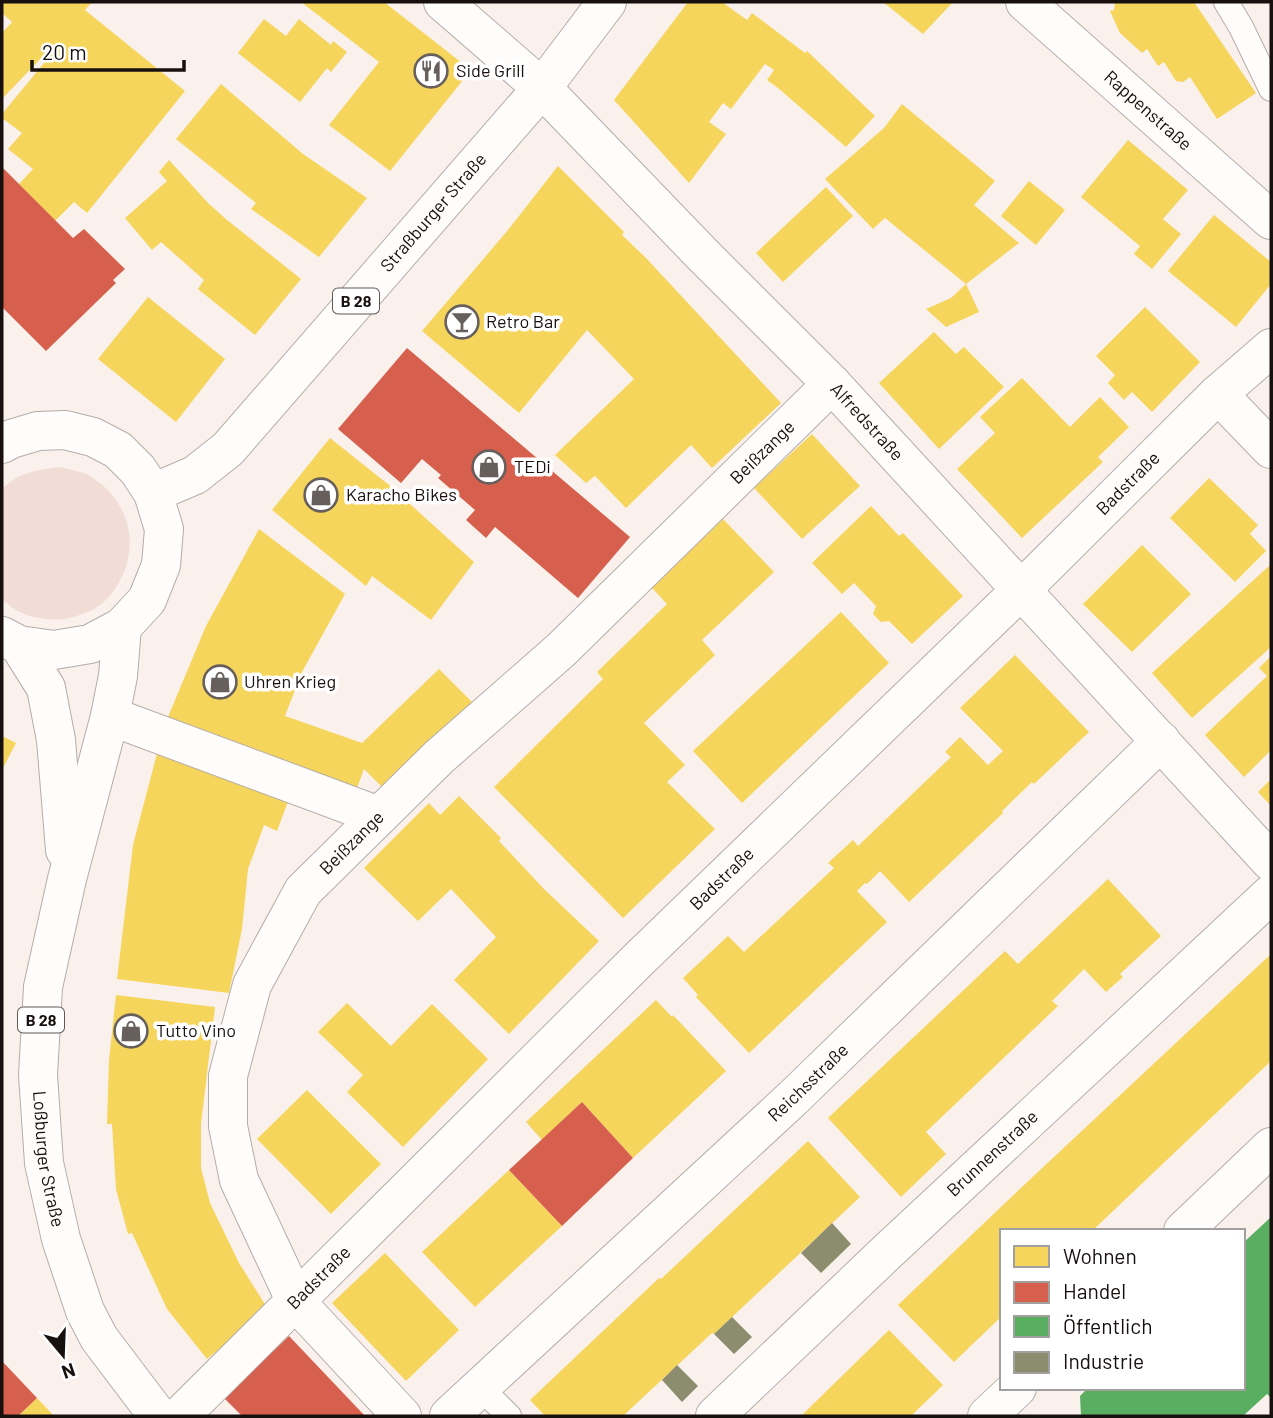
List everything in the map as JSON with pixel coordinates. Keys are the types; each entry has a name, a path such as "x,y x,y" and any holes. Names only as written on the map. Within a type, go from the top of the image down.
{"street":[{"name":"Alfredstraße","path":"443,2 542,88 832,384 1271,862"},
{"name":"Straßburger Straße","path":"153,493 195,475 228,449 542,88 607,2"},
{"name":"Rappenstraße","path":"1025,2 1271,220"},
{"name":"Badstraße","path":"180,1416 637,961 1020,591 1218,394 1271,348"},
{"name":"Beißzange","path":"402,1416 296,1302 239,1180 228,1126 228,1076 251,985 303,891 439,757 561,650 832,384"},
{"path":"1218,394 1271,449"},
{"name":"B 28","path":"2,444 38,431 65,430 93,437 118,450 138,470 153,493 164,529 161,565 147,600 122,627 90,644 54,650 10,641"},
{"name":"Loßburger Straße","path":"122,627 118,676 110,716 67,879 43,987 38,1075 44,1163 61,1239 85,1311 100,1338 158,1416"},
{"name":"Loßburger Straße","path":"10,641 46,688 56,740 67,879"},
{"path":"110,716 379,816"},
{"name":"Reichsstraße","path":"449,1416 793,1098 1161,741"},
{"name":"Brunnenstraße","path":"715,1416 1271,894"},
{"path":"1185,1229 1271,1147"},
{"path":"987,1416 1015,1390"}],"lane":[{"path":"1226,2 1271,89"},
{"path":"480,1387 509,1416"}],"shaded area":[{"path":"60,467 86,474 112,495 127,522 129,553 118,584 103,603 93,610 73,617 50,620 22,613 2,599 2,489 29,473"}],"building: Wohnen":[{"path":"2,2 92,2 85,10 185,91 87,213 74,202 55,221 19,184 33,169 8,149 22,133 2,118 2,114 49,57 46,53 2,99 2,33 12,22 2,13"},
{"path":"301,2 384,2 471,70 390,171 329,125 379,62"},
{"path":"688,2 722,2 747,20 752,13 805,53 807,51 875,116 846,147 767,80 774,70 765,64 731,109 723,103 709,122 726,134 689,183 614,100"},
{"path":"883,2 953,2 923,34"},
{"path":"1115,2 1194,2 1256,93 1217,119 1190,77 1183,82 1176,81 1164,62 1158,66 1147,49 1142,53 1120,33 1110,11 1114,10"},
{"path":"264,19 286,36 299,19 331,45 333,41 347,52 331,72 327,68 300,102 238,53"},
{"path":"221,84 303,154 367,198 319,257 251,209 256,203 176,139"},
{"path":"902,104 995,181 974,205 1019,243 966,284 885,218 873,229 825,179 884,128"},
{"path":"1128,140 1188,190 1163,219 1181,234 1152,269 1134,254 1140,246 1081,197"},
{"path":"169,160 208,203 301,279 255,335 198,289 204,280 161,242 152,250 125,218 167,181 159,172"},
{"path":"558,166 624,232 622,235 781,403 712,468 691,445 626,508 595,476 586,483 555,455 634,379 587,330 519,413 422,331 508,230"},
{"path":"1029,181 1065,210 1036,245 1001,216"},
{"path":"826,187 853,216 783,282 756,253"},
{"path":"1214,215 1271,262 1271,284 1236,327 1168,271"},
{"path":"966,284 979,312 946,327 926,309 951,298"},
{"path":"148,297 225,359 176,422 98,359"},
{"path":"1145,307 1200,362 1152,412 1132,392 1124,400 1108,383 1115,375 1096,356"},
{"path":"934,332 956,354 964,347 1004,387 939,449 879,383"},
{"path":"1022,378 1070,427 1100,397 1129,427 1098,457 1103,462 1022,538 957,469 995,433 980,417"},
{"path":"812,434 860,486 802,539 754,488"},
{"path":"330,438 389,485 474,562 431,620 372,576 366,586 272,510"},
{"path":"1209,478 1258,525 1250,534 1266,551 1235,582 1170,518"},
{"path":"871,506 899,536 903,533 963,596 912,644 889,621 881,622 873,614 876,606 854,583 842,594 812,563"},
{"path":"723,519 774,572 702,640 715,655 644,723 685,765 667,782 715,829 623,918 494,787 603,679 597,672 667,604 652,588"},
{"path":"259,529 345,594 302,672 285,716 362,743 439,669 472,702 382,787 364,769 357,788 168,717 206,626"},
{"path":"1142,545 1191,594 1132,652 1083,604"},
{"path":"1270,565 1271,647 1192,718 1152,673"},
{"path":"841,612 889,663 742,803 693,751"},
{"path":"1015,655 1089,732 1034,784 1032,782 909,902 880,871 865,883 857,891 887,922 749,1053 696,997 698,995 683,978 728,936 744,952 834,868 828,863 853,840 858,846 951,757 945,752 960,737 988,765 1003,751 960,708"},
{"path":"1271,656 1271,750 1244,777 1205,735 1267,676 1259,668"},
{"path":"2,736 16,743 2,770"},
{"path":"160,742 293,788 277,831 264,825 248,869 242,929 229,993 117,979 133,845"},
{"path":"1271,779 1271,806 1258,792"},
{"path":"459,796 501,838 499,841 544,889 599,941 509,1034 454,980 496,937 451,889 418,921 364,868 429,803 440,815"},
{"path":"1108,879 1161,936 1120,974 1123,977 1106,992 1084,969 1052,1001 1058,1006 926,1132 946,1154 901,1197 828,1118 1005,951 1018,964"},
{"path":"1271,954 1271,1061 1094,1229 1000,1229 1000,1318 954,1362 898,1305"},
{"path":"116,995 215,1007 201,1124 201,1168 210,1203 239,1263 268,1309 207,1359 167,1309 132,1233 128,1234 116,1189 112,1124 107,1124 109,1060"},
{"path":"656,1000 726,1071 633,1158 582,1102 542,1140 526,1122"},
{"path":"347,1003 391,1046 432,1004 488,1059 403,1147 347,1092 363,1075 318,1032"},
{"path":"307,1090 381,1164 331,1214 257,1139"},
{"path":"808,1141 860,1197 623,1416 545,1416 530,1400"},
{"path":"509,1170 562,1226 475,1307 422,1252"},
{"path":"385,1253 459,1330 406,1381 332,1303"},
{"path":"889,1330 943,1385 911,1416 801,1416"},
{"path":"37,1398 54,1416 18,1416"}],"building: Handel":[{"path":"2,167 73,238 84,229 125,269 113,280 116,283 46,351 2,307"},
{"name":"TEDi","path":"407,348 630,537 578,598 495,527 486,538 466,520 475,510 438,478 441,475 422,459 401,483 338,429"},
{"path":"582,1102 633,1158 562,1226 509,1170"},
{"path":"289,1336 365,1416 242,1416 224,1398"},
{"path":"2,1361 37,1398 18,1416 2,1416"}],"building: Öffentlich":[{"path":"1271,1217 1271,1398 1267,1394 1243,1416 1081,1416 1080,1396 1086,1390 1245,1390 1245,1241"}],"building: Industrie":[{"path":"832,1223 851,1244 821,1273 801,1253"},
{"path":"732,1317 752,1337 734,1354 714,1334"},
{"path":"677,1365 698,1386 682,1402 662,1380"}],"place":[{"name":"Side Grill","path":"431,71"},
{"name":"Retro Bar","path":"462,322"},
{"name":"TEDi","path":"489,467"},
{"name":"Karacho Bikes","path":"321,495"},
{"name":"Uhren Krieg","path":"220,682"},
{"name":"Tutto Vino","path":"131,1031"}]}
